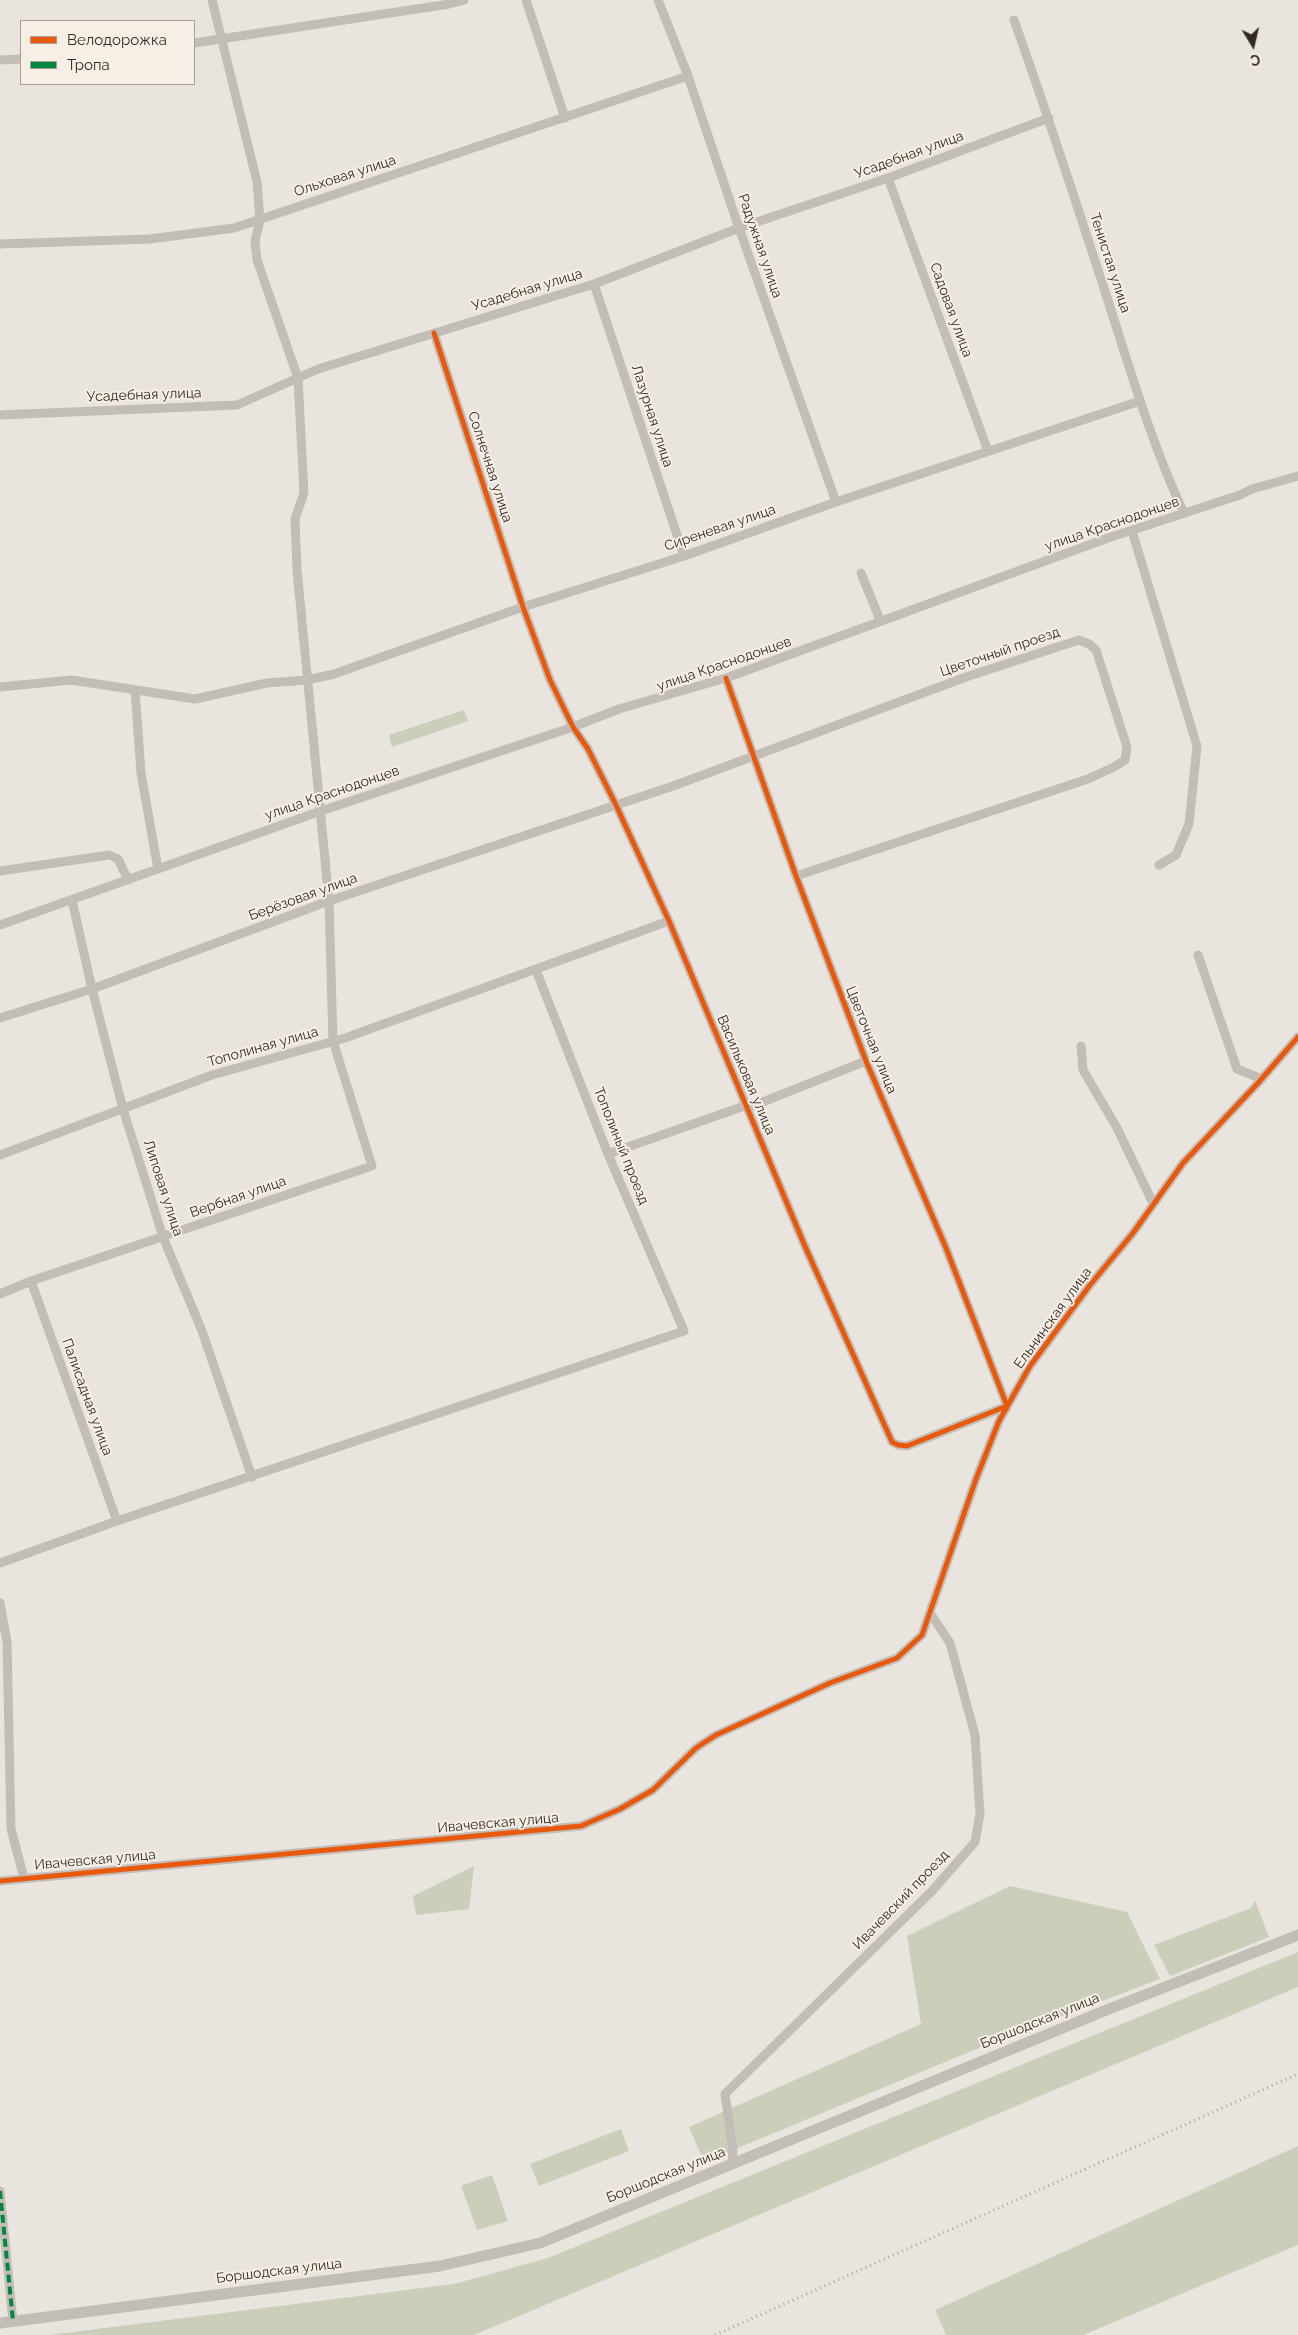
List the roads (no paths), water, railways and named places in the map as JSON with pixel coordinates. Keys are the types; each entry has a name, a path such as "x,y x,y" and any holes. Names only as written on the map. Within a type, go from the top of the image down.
{"street":[{"path":"212,0 257,182 260,220 255,241 257,260 298,378 304,493 294,519 307,680 322,811 329,901 333,1041"},
{"path":"195,43 449,4 464,0"},
{"path":"526,0 565,118"},
{"name":"Радужная улица","path":"658,0 688,76 739,228 836,502"},
{"name":"Тенистая улица","path":"1014,20 1049,118 1140,401 1184,513"},
{"path":"0,60 20,59"},
{"name":"Ольховая улица","path":"0,244 150,239 234,228 688,76"},
{"name":"Усадебная улица","path":"0,415 237,405 318,369 594,284 739,228 888,178 1049,118"},
{"name":"Садовая улица","path":"888,178 988,452"},
{"name":"Лазурная улица","path":"594,284 684,556"},
{"name":"Солнечная улица","path":"434,333 523,607"},
{"name":"Сиреневая улица","path":"0,687 71,680 195,700 267,683 307,680 350,669 523,607 684,556 836,502 1140,401"},
{"name":"улица Краснодонцев","path":"0,925 322,811 619,710 726,678 1108,538 1132,532 1240,495 1252,489 1298,476"},
{"path":"1132,532 1197,746 1189,824 1176,855 1159,865"},
{"path":"860,573 880,620"},
{"name":"Васильковая улица","path":"523,607 550,680 573,727 588,749 616,805 669,921 804,1244 892,1442 898,1446 908,1446 1007,1406"},
{"name":"Цветочный проезд","path":"616,805 754,757 966,677 1079,640 1089,644 1096,650 1127,747 1125,760 1088,778 796,876"},
{"name":"Цветочная улица","path":"726,678 796,876 866,1061 946,1248 1007,1406"},
{"path":"135,690 141,773 158,869"},
{"name":"Берёзовая улица","path":"0,1018 92,989 329,901 616,805"},
{"path":"0,871 109,855 118,859 128,880"},
{"name":"Липовая улица","path":"72,900 92,989 123,1108 164,1237 202,1331 252,1477"},
{"name":"Тополиная улица","path":"0,1155 212,1075 333,1041 669,921"},
{"path":"1198,955 1237,1069 1247,1075 1262,1079"},
{"name":"Тополиный проезд","path":"252,1477 684,1331 608,1154 536,970"},
{"name":"Ельнинская улица","path":"922,1635 976,1479 1007,1406 1030,1366 1090,1284 1133,1233 1189,1156 1262,1079 1298,1037"},
{"name":"Вербная улица","path":"0,1294 32,1281 372,1166 333,1041"},
{"path":"1081,1046 1083,1070 1117,1128 1153,1203"},
{"path":"608,1154 747,1105 755,1105 866,1061"},
{"name":"Палисадная улица","path":"32,1281 117,1521"},
{"path":"0,1564 117,1521 252,1477"},
{"path":"0,1603 7,1642 11,1829 24,1878"},
{"name":"Ивачевский проезд","path":"732,2164 733,2150 724,2094 932,1891 976,1842 980,1814 975,1735 950,1643 930,1613"},
{"name":"Ивачевская улица","path":"0,1881 581,1826 620,1809 653,1790 696,1748 716,1736 830,1683 896,1658 922,1635"},
{"name":"Боршодская улица","path":"0,2322 440,2266 540,2243 1109,2008 1298,1935"},
{"path":"0,2191 12,2321"}],"railway":[{"path":"715,2335 1298,2074"}]}
